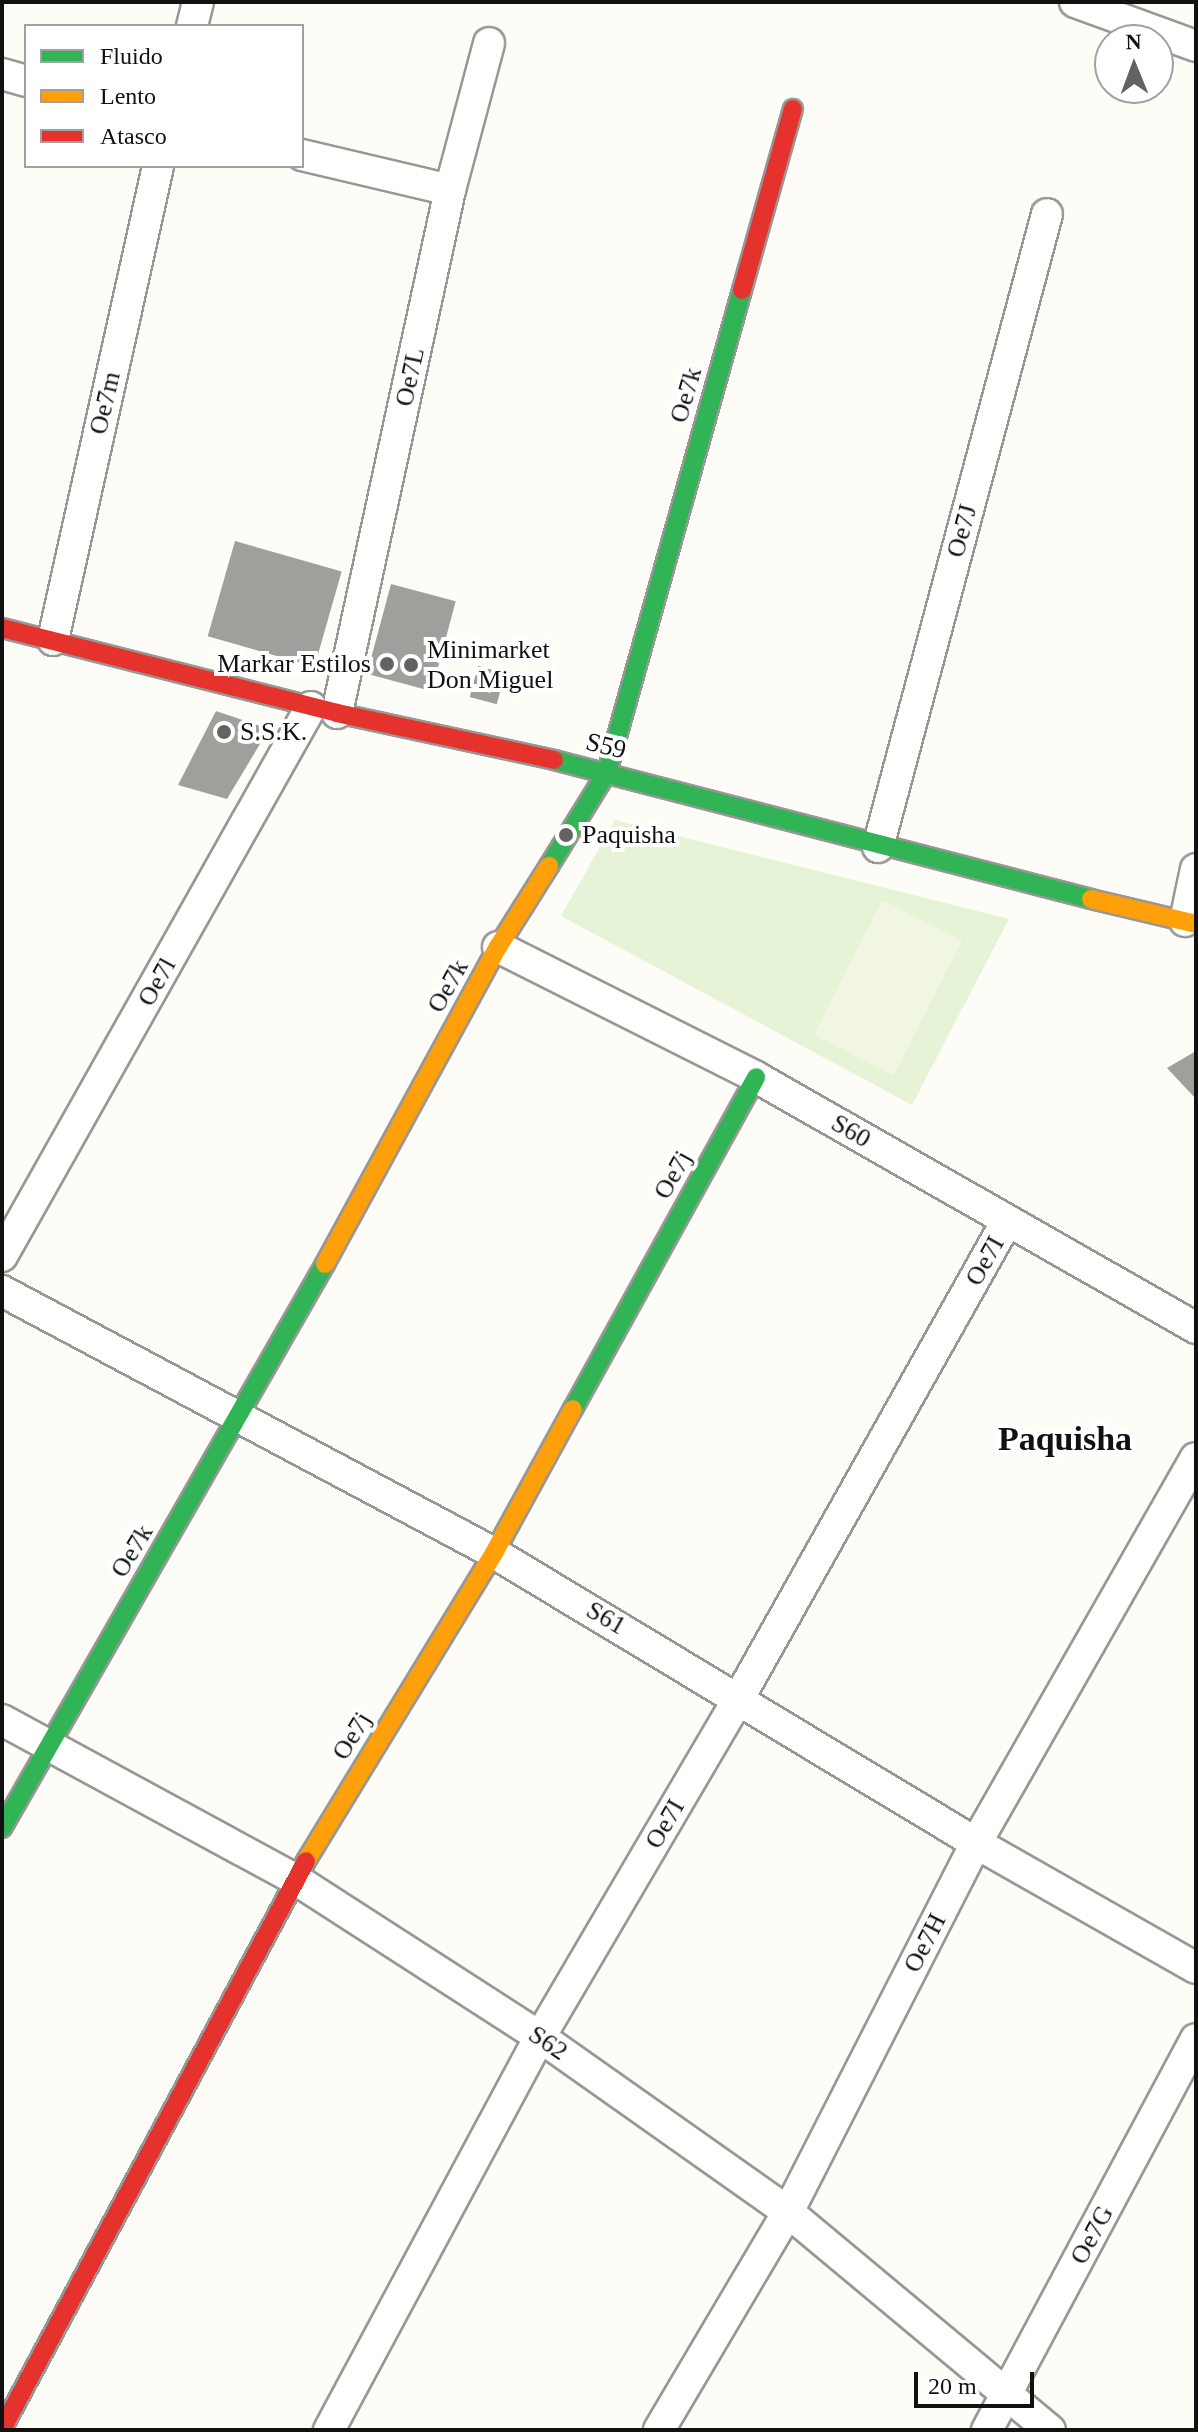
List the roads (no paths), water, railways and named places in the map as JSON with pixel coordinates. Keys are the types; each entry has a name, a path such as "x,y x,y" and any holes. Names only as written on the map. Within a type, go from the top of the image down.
{"street":[{"path":"192,24 198,2"},
{"path":"1075,2 1196,46"},
{"name":"Oe7L","path":"324,710 450,190 489,43"},
{"path":"2,74 24,80"},
{"name":"Oe7k","path":"2,1828 49,1742 240,1420 498,947 607,772 793,109"},
{"path":"304,155 450,190"},
{"name":"Oe7m","path":"53,640 158,168"},
{"name":"Oe7J","path":"878,847 1047,214"},
{"name":"S59","path":"2,628 324,710 607,772 878,847 1190,923"},
{"name":"Oe7l","path":"2,1256 324,710"},
{"path":"1190,923 1196,869"},
{"name":"S60","path":"498,947 756,1077 1196,1328"},
{"name":"Oe7j","path":"2,2429 295,1879 494,1553 756,1077"},
{"name":"Oe7I","path":"329,2430 540,2037 740,1696 1007,1221"},
{"name":"S61","path":"2,1291 494,1553 740,1696 976,1843 1196,1968"},
{"name":"Oe7H","path":"659,2430 788,2212 976,1843 1196,1458"},
{"name":"S62","path":"2,1720 49,1742 295,1879 540,2037 788,2212 1050,2430"},
{"name":"Oe7G","path":"987,2430 1196,2039"}],"place":[{"name":"Markar Estilos","path":"387,664"},
{"name":"Minimarket Don Miguel","path":"411,665"},
{"name":"S.S.K.","path":"224,732"},
{"name":"Paquisha","path":"566,835"}],"district":[{"name":"Paquisha","path":"1065,1439"}]}
